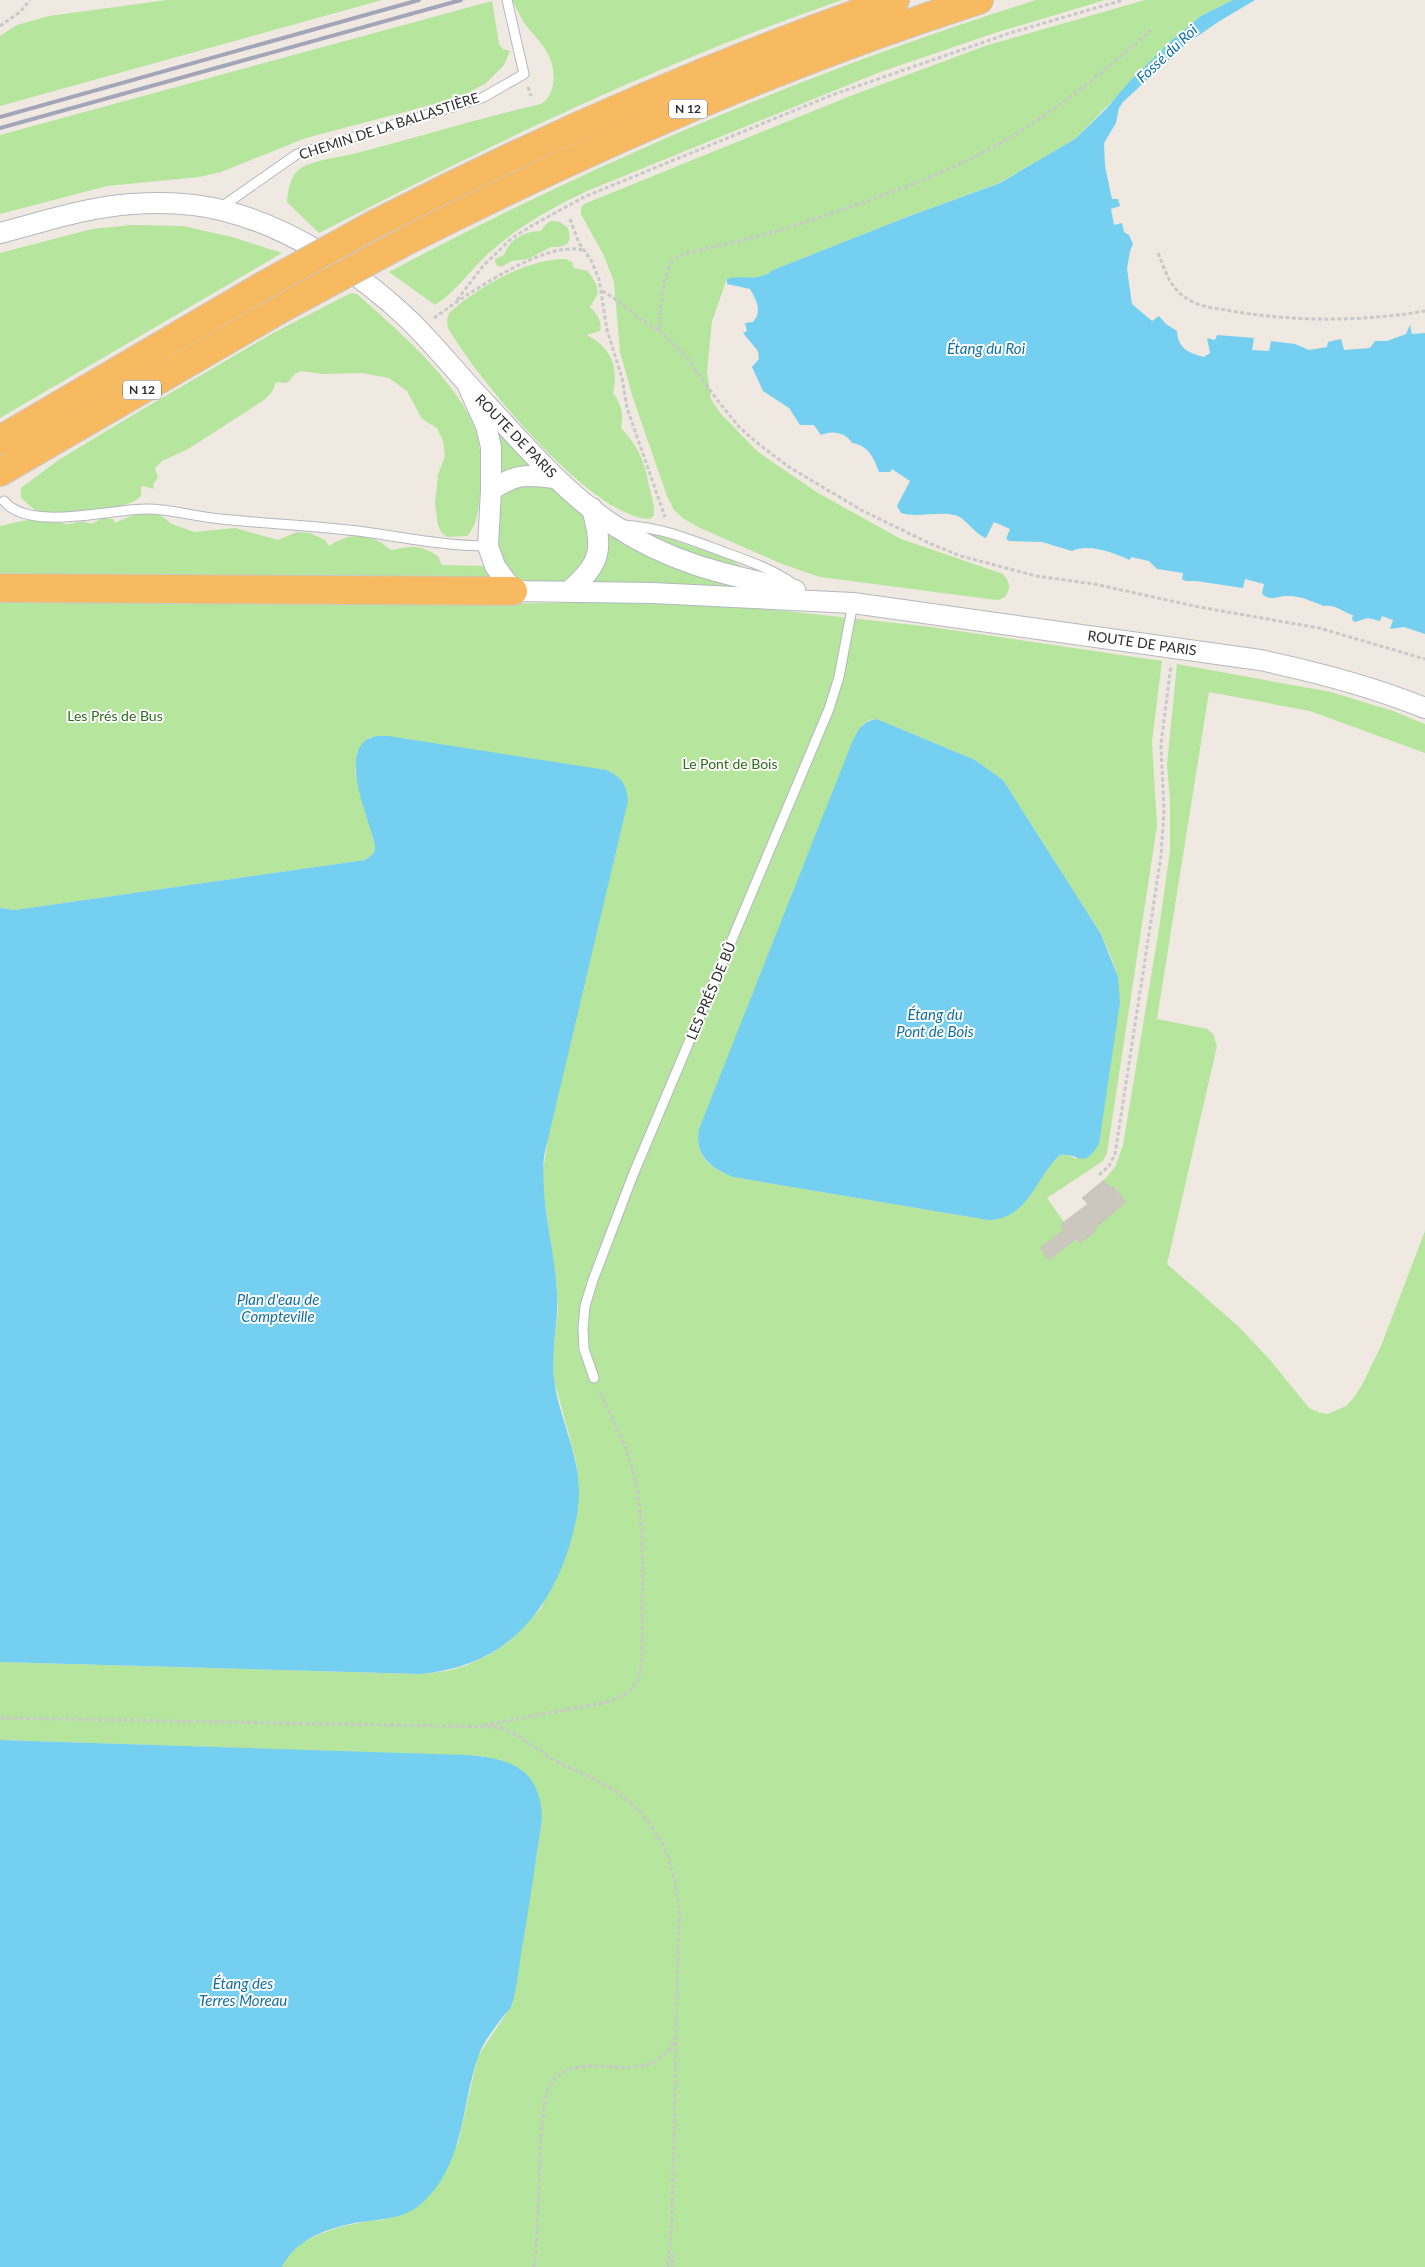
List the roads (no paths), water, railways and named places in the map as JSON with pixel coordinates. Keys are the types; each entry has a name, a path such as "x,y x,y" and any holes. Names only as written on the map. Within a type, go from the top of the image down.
{"highway":[{"name":"N 12","path":"0,440 261,287 377,223 510,156 617,108 735,59 895,0"},
{"name":"N 12","path":"0,472 284,308 406,241 543,174 689,108 846,46 979,0"},
{"path":"0,588 513,591"}],"street":[{"path":"0,233 74,214 123,205 171,204 218,209 263,224 329,259 382,296 418,329 468,386"},
{"name":"ROUTE DE PARIS","path":"468,386 555,478 592,508 612,524 640,541 688,564 724,575 853,603 1260,660 1315,671 1352,681 1425,708"},
{"name":"ROUTE DE PARIS","path":"468,386 489,437 492,490 488,546 495,566 513,591 653,592 853,603"},
{"path":"492,490 508,479 518,476 555,478"},
{"path":"568,592 586,576 597,555 598,530 592,508"}],"lane":[{"name":"CHEMIN DE LA BALLASTIÈRE","path":"218,209 297,154 482,98 524,74 507,0"},
{"path":"4,501 17,511 34,515 92,516 148,509 219,519 363,532 451,545 488,546"},
{"path":"612,524 651,527 670,532 769,569 807,593"},
{"name":"LES PRÉS DE BÛ","path":"594,1378 584,1348 583,1328 585,1306 593,1280 633,1175 826,716 839,677 853,603"}],"water":[{"name":"Étang du Roi","path":"1233,0 1255,0 1218,22 1185,45 1123,102 1119,108 1116,123 1104,143 1105,166 1112,199 1118,199 1120,206 1111,209 1114,225 1122,223 1124,232 1129,235 1133,244 1127,269 1132,304 1152,321 1159,316 1166,324 1177,331 1179,342 1185,349 1193,354 1204,357 1210,353 1207,338 1215,340 1217,335 1254,338 1252,350 1269,351 1271,341 1295,344 1309,350 1327,347 1328,342 1341,339 1344,350 1370,348 1375,341 1387,341 1406,334 1410,325 1412,334 1425,333 1425,634 1404,627 1390,629 1393,620 1382,616 1380,621 1368,618 1355,622 1352,620 1353,615 1332,606 1324,606 1296,596 1268,597 1262,594 1264,584 1245,579 1243,588 1185,581 1182,579 1183,573 1157,569 1149,561 1131,557 1130,560 1094,548 1072,551 1042,542 1009,541 1006,539 1010,529 994,522 986,538 977,533 963,519 955,515 914,515 901,513 897,506 910,481 892,469 890,472 879,472 870,453 862,446 852,443 846,436 834,432 821,435 814,425 800,425 789,408 763,391 752,367 759,359 758,351 743,333 747,331 745,323 753,322 756,318 758,306 750,289 727,284 727,279 756,277 767,274 907,217 1000,183 1075,139 1173,39 1201,16"},
{"name":"Étang du Pont de Bois","path":"877,719 975,760 1003,780 1101,934 1118,977 1120,1002 1099,1144 1089,1157 1084,1159 1060,1155 1022,1205 1002,1218 988,1220 733,1177 711,1165 701,1153 699,1146 699,1129 851,745 863,725"},
{"name":"Plan d'eau de Compteville","path":"377,736 388,736 606,770 619,778 626,790 628,801 544,1156 544,1190 557,1291 553,1356 554,1378 556,1392 576,1463 579,1492 578,1510 564,1562 541,1607 510,1640 491,1653 470,1663 447,1670 421,1674 0,1662 0,908 15,910 365,860 374,853 375,846 358,784 357,753 364,742"},
{"name":"Étang des Terres Moreau","path":"0,1740 466,1755 497,1759 510,1763 529,1778 536,1788 542,1819 513,2002 480,2052 472,2076 454,2154 436,2188 422,2203 416,2208 397,2216 356,2223 319,2234 297,2247 282,2267 0,2267"}],"railway":[{"path":"0,117 419,0"},
{"path":"0,128 461,0"}],"water label":[{"name":"Fossé du Roi","path":"1167,54"}],"park label":[{"name":"Les Prés de Bus","path":"115,716"},
{"name":"Le Pont de Bois","path":"730,764"}]}
